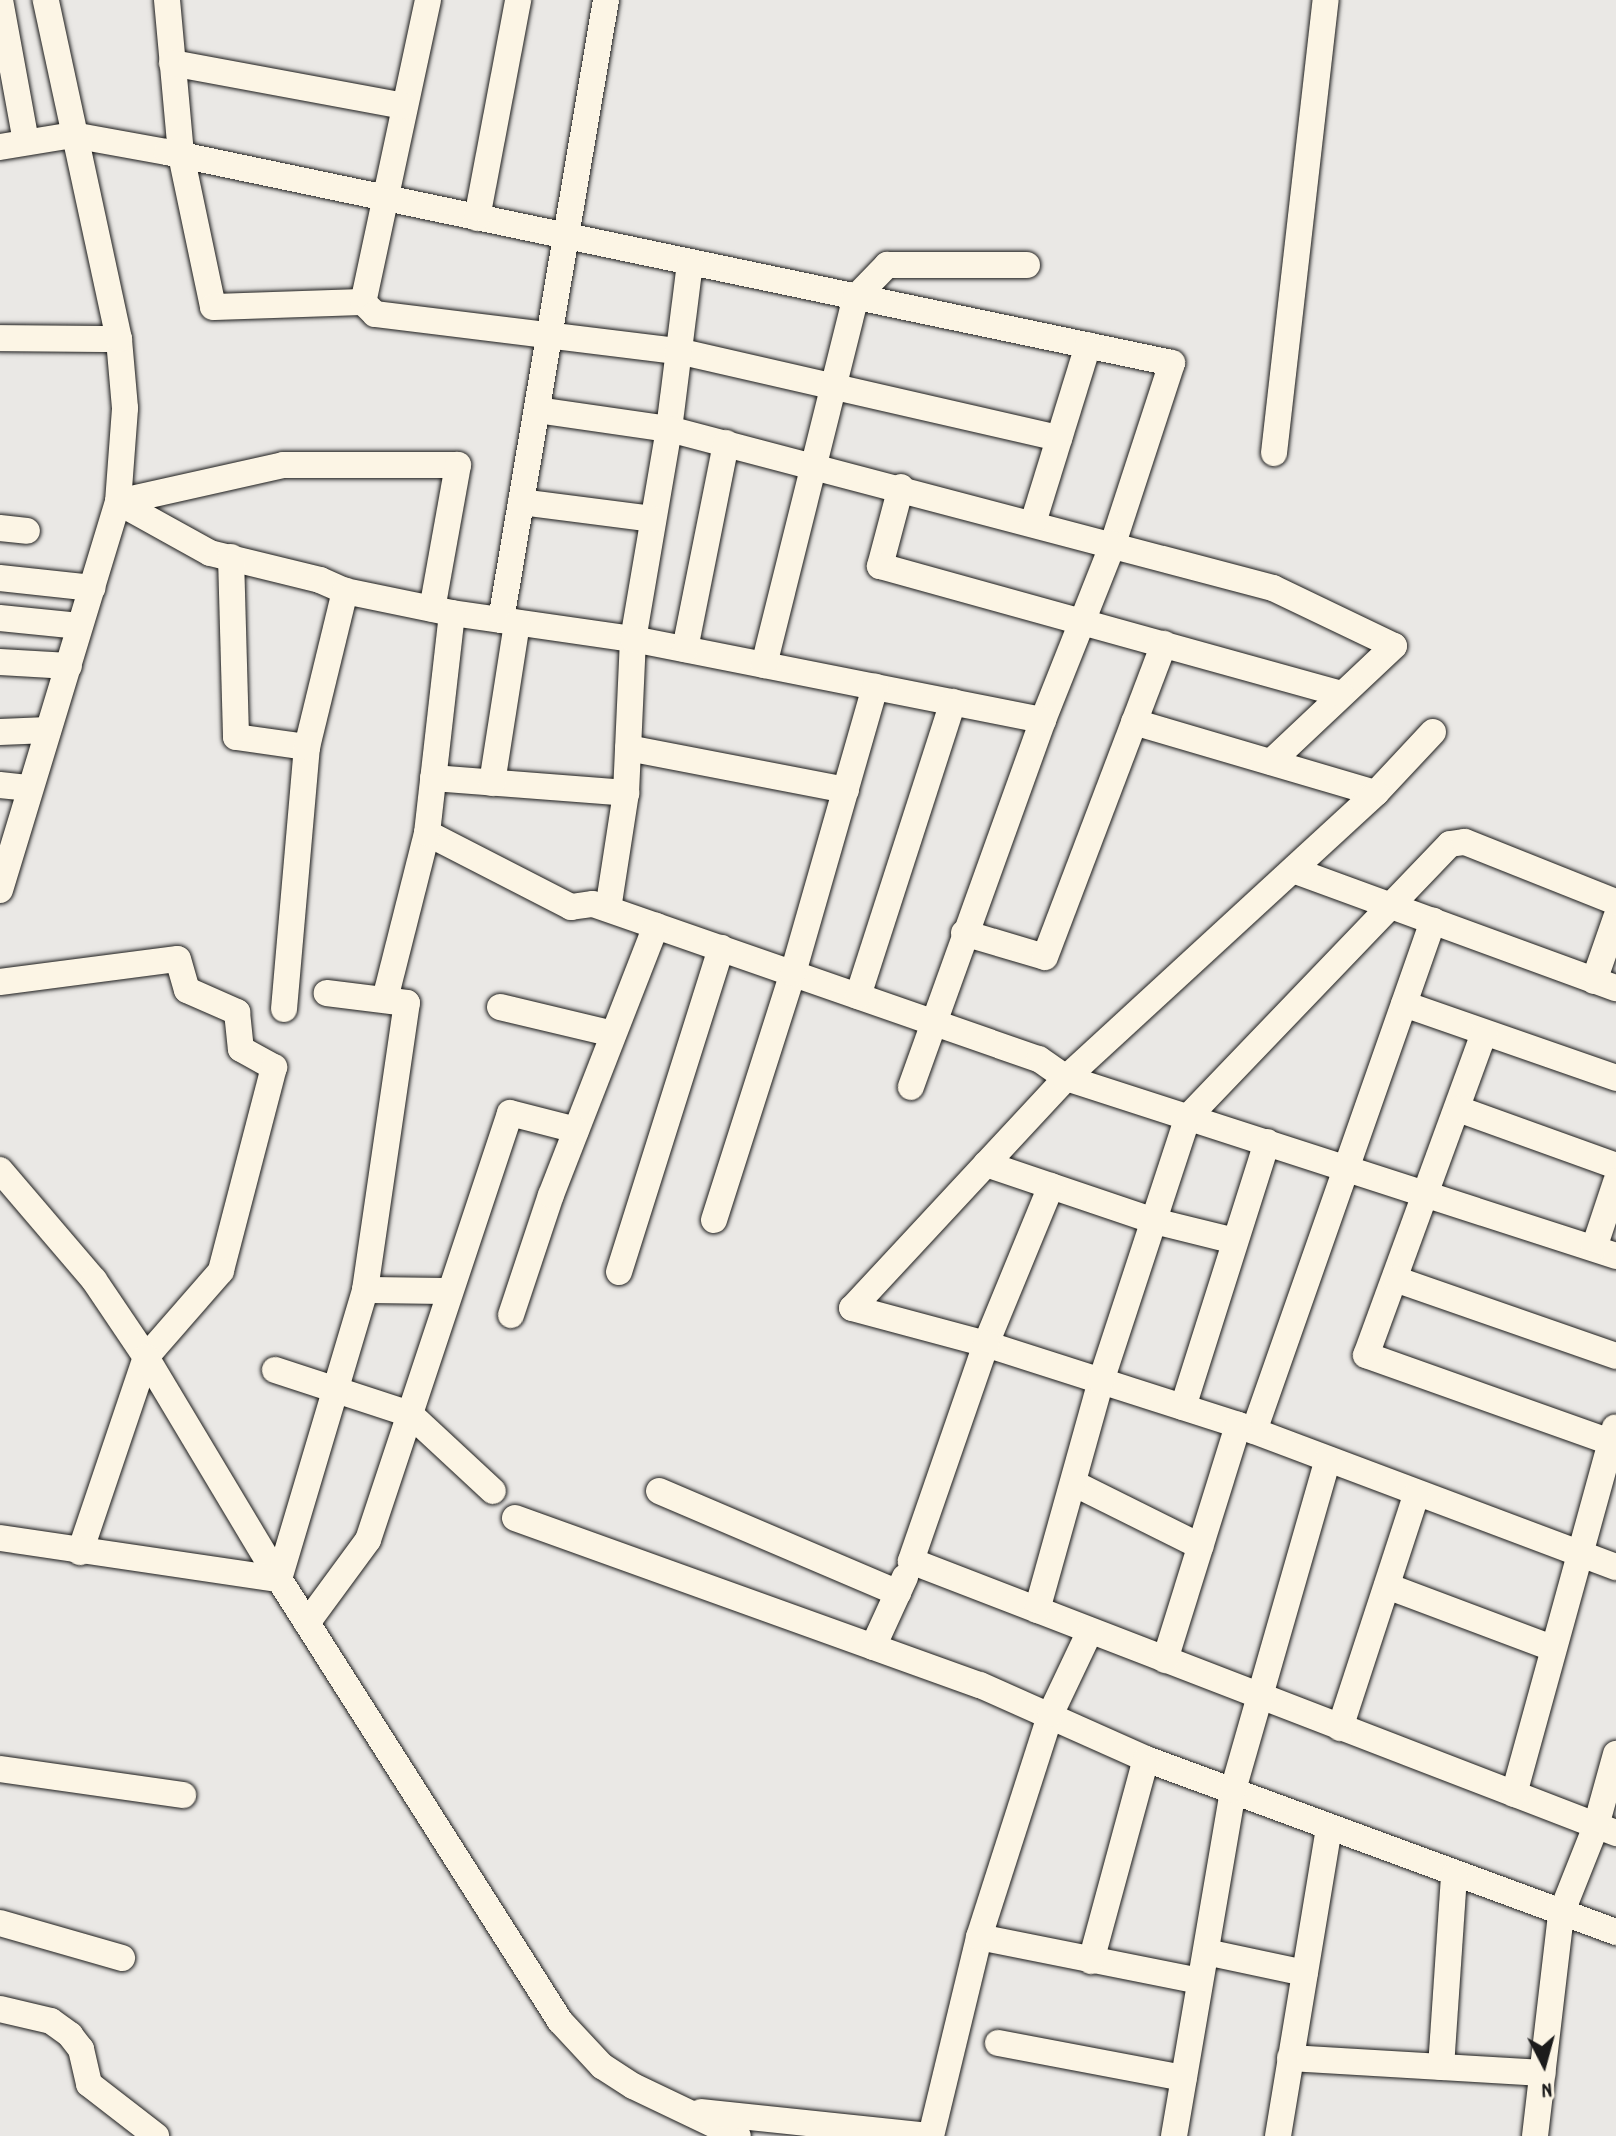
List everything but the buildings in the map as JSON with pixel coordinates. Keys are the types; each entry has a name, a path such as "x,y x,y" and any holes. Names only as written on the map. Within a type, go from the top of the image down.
{"street":[{"path":"0,0 26,142"},
{"path":"0,890 118,502 125,408 119,339 46,0"},
{"path":"167,0 181,155 213,307 363,302 375,314 678,351 834,384 1059,438"},
{"path":"363,302 428,0"},
{"path":"477,218 518,0"},
{"path":"492,783 521,502 606,0"},
{"path":"1274,453 1326,0"},
{"path":"172,63 404,106"},
{"path":"0,147 73,135 1172,363 1113,544 1043,720 932,1021 911,1087"},
{"path":"608,909 626,793 633,639 669,429 690,263"},
{"path":"764,665 856,297 887,265 1027,265"},
{"path":"0,338 119,339"},
{"path":"1033,523 1088,345"},
{"path":"537,410 669,429 901,487 1273,588 1394,646 1271,762"},
{"path":"685,649 726,443"},
{"path":"118,502 283,465 458,465 442,611 427,833 385,999"},
{"path":"901,487 880,566 1341,694"},
{"path":"118,502 210,553 345,591 442,611 633,639 1043,720"},
{"path":"521,502 653,519"},
{"path":"0,528 27,531"},
{"path":"231,557 236,737 307,747"},
{"path":"0,578 92,588"},
{"path":"284,1009 307,747 345,591"},
{"path":"0,618 80,626"},
{"path":"964,933 1045,957 1164,644"},
{"path":"0,662 69,666"},
{"path":"714,1220 793,973 875,687"},
{"path":"858,996 953,702"},
{"path":"1134,722 1376,793"},
{"path":"0,732 48,730"},
{"path":"1433,732 1376,793 1066,1078 852,1308 986,1344 1246,1428 1616,1567"},
{"path":"628,748 846,790"},
{"path":"433,778 626,793"},
{"path":"0,785 30,788"},
{"path":"427,833 571,907 593,904 608,909 1039,1059 1066,1078 1605,1252 1616,1182"},
{"path":"1037,1610 1075,1484 1101,1381 1188,1117 1388,905 1458,840 1616,902"},
{"path":"1293,870 1605,984 1616,918"},
{"path":"1165,1660 1200,1546 1346,1167 1433,921"},
{"path":"511,1315 576,1130 656,926"},
{"path":"619,1272 721,948"},
{"path":"0,982 178,959 187,990 237,1012 241,1049 274,1067 221,1271 146,1357 80,1552"},
{"path":"279,1579 365,1290 407,1003 327,993"},
{"path":"1404,1004 1616,1078"},
{"path":"500,1007 613,1034"},
{"path":"1484,1033 1428,1194 1366,1355 1613,1434 1577,1554 1514,1794"},
{"path":"1458,1109 1616,1166"},
{"path":"307,1623 368,1540 510,1113 576,1130"},
{"path":"1183,1407 1267,1142"},
{"path":"986,1164 1154,1221 1235,1241"},
{"path":"3,1179 94,1280 146,1357 279,1579 560,2021 602,2066 678,2109 738,2136"},
{"path":"873,1647 911,1561 986,1344 1051,1186"},
{"path":"1395,1279 1616,1356"},
{"path":"365,1290 450,1291"},
{"path":"275,1370 410,1414 493,1491"},
{"path":"1174,2136 1233,1790 1257,1695 1328,1459"},
{"path":"1075,1484 1200,1546"},
{"path":"659,1491 898,1593"},
{"path":"1340,1728 1417,1493"},
{"path":"515,1518 1051,1713 1146,1759 1454,1875 1616,1932"},
{"path":"0,1541 279,1579"},
{"path":"911,1561 1606,1829"},
{"path":"1387,1586 1552,1648"},
{"path":"678,2109 929,2136 979,1937 1051,1713 1090,1631"},
{"path":"1535,2136 1561,1914 1606,1829 1616,1754"},
{"path":"1091,1961 1146,1759"},
{"path":"0,1769 183,1795"},
{"path":"1278,2136 1329,1827"},
{"path":"1441,2067 1454,1875"},
{"path":"0,1923 122,1958"},
{"path":"979,1937 1200,1981"},
{"path":"1206,1952 1305,1973"},
{"path":"0,2009 51,2021 70,2035 81,2049 89,2084 156,2136"},
{"path":"998,2043 1184,2078"},
{"path":"1290,2058 1543,2073"}]}
